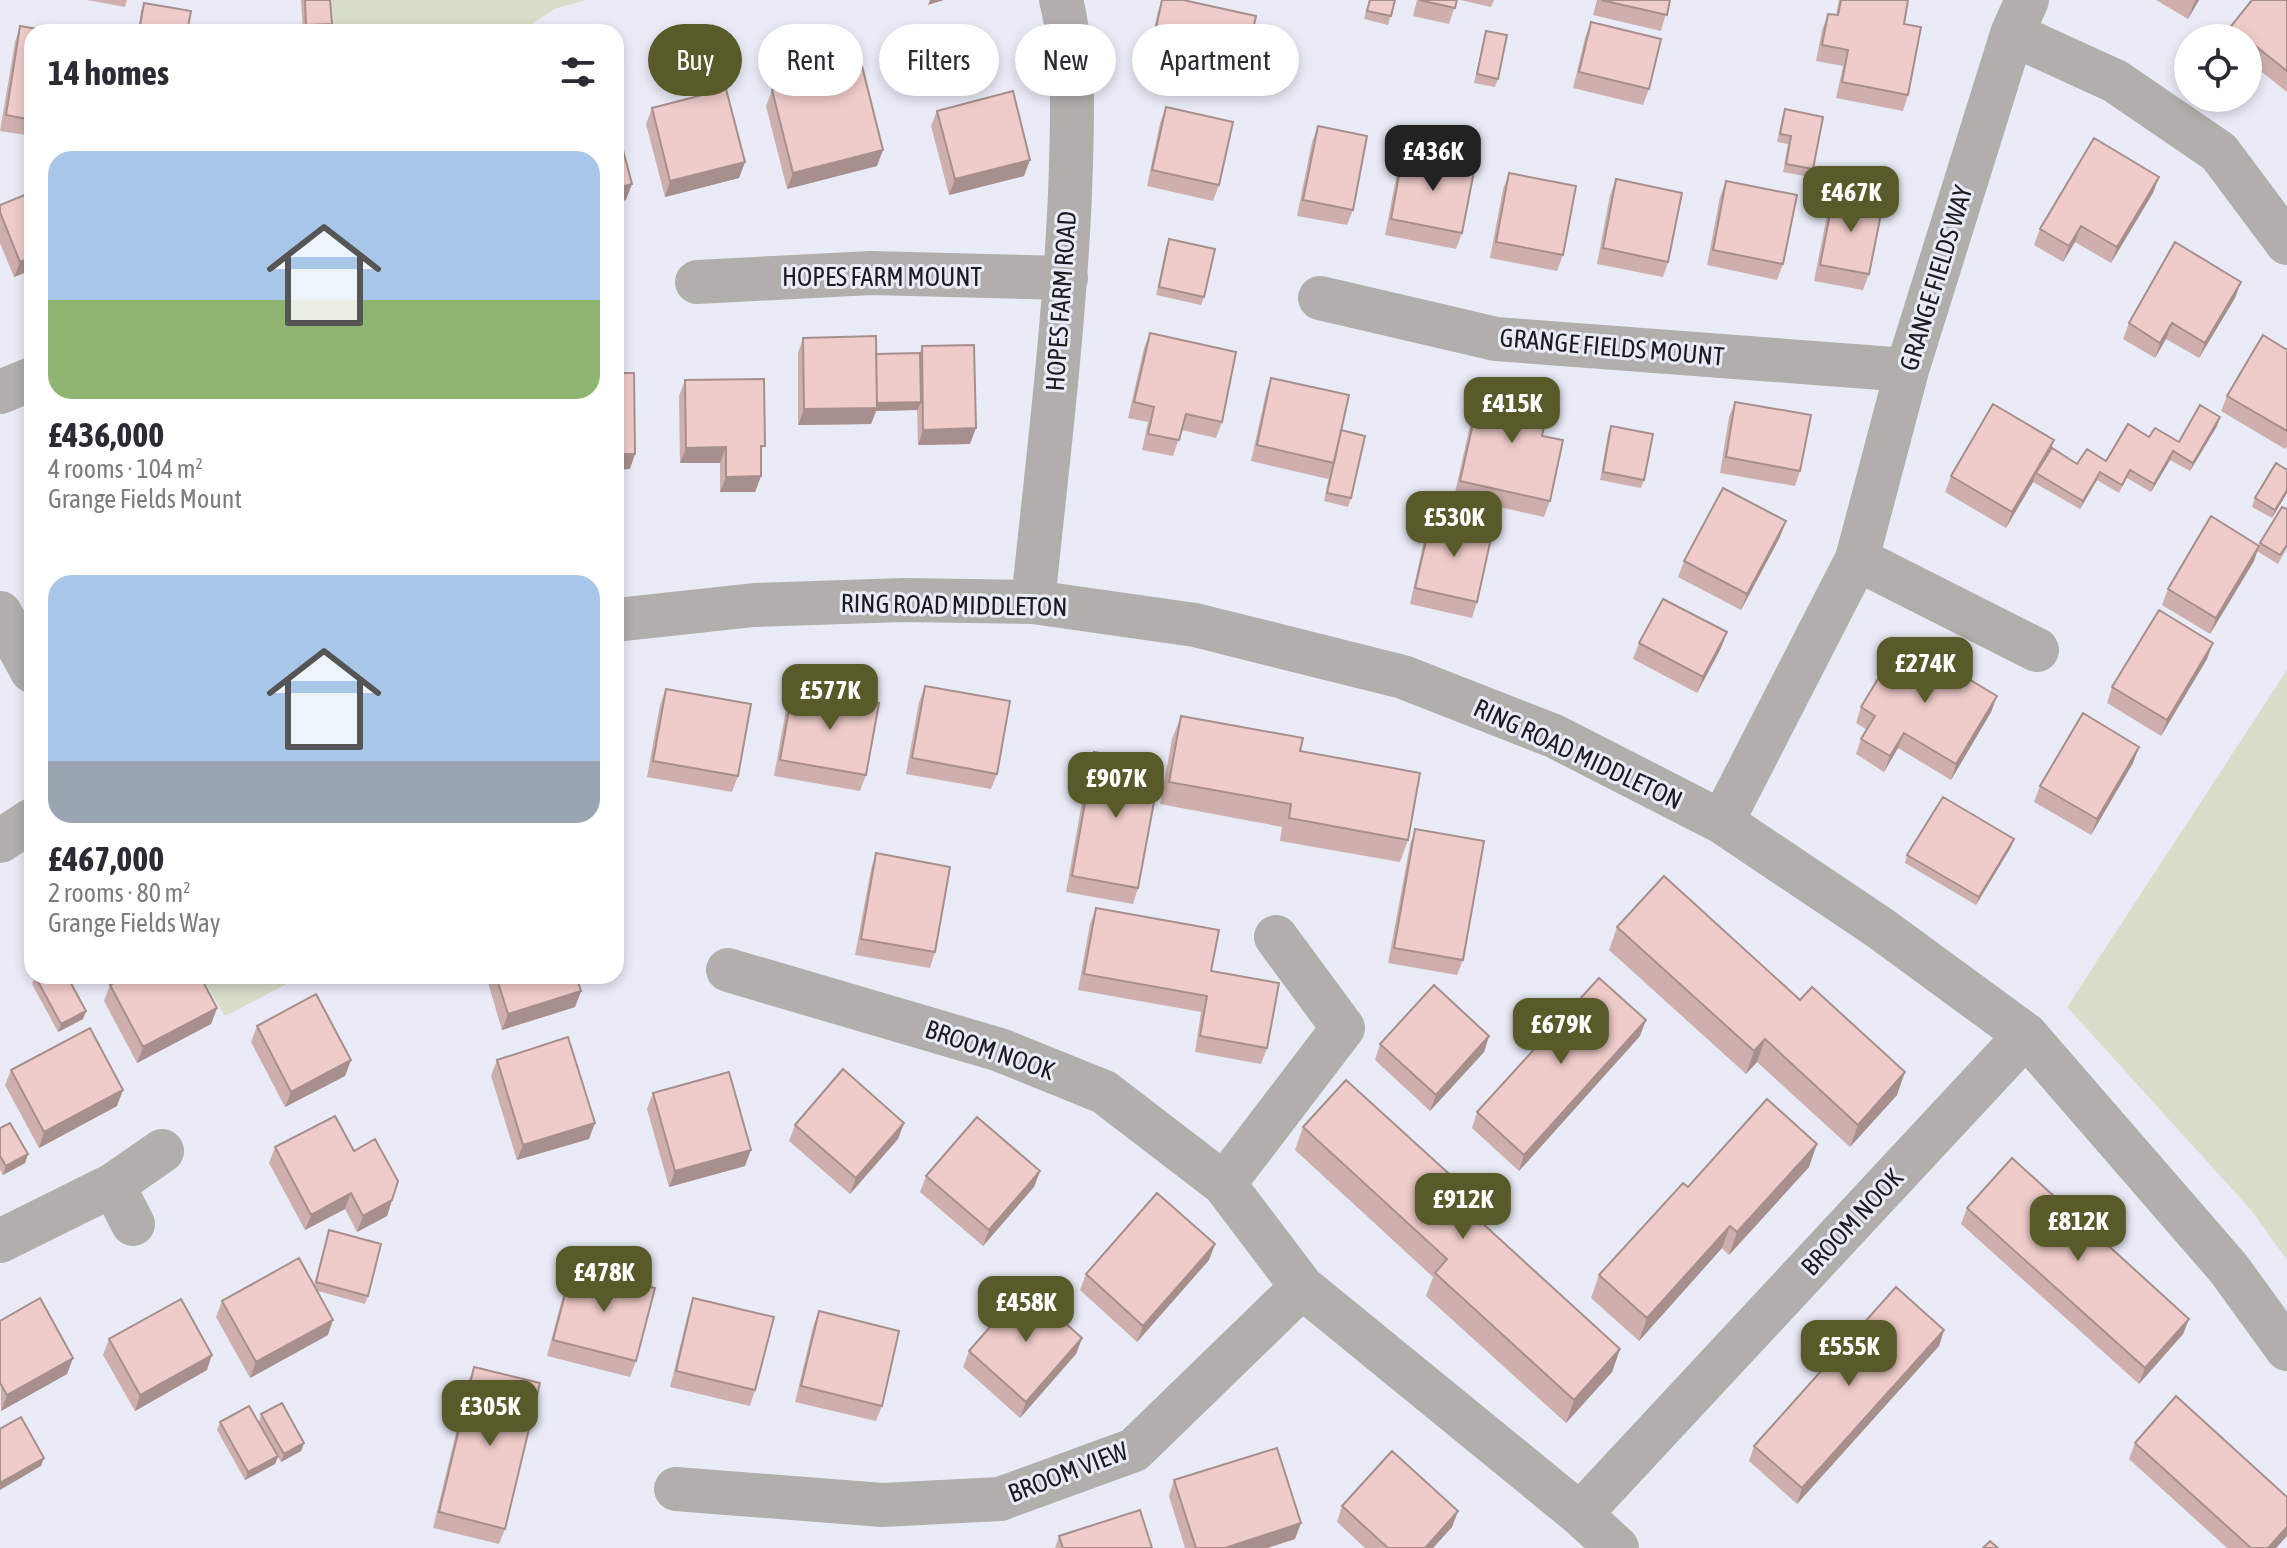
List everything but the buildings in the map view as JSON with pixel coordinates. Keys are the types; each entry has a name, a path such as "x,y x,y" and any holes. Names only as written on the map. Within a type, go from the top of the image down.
{"street":[{"name":"HOPES FARM ROAD","path":"1033,602 1066,278 1072,142 1067,25 1061,0"},
{"path":"2019,17 2219,152 2287,243"},
{"name":"GRANGE FIELDS WAY","path":"1722,822 1857,559 1907,370 2019,17"},
{"name":"HOPES FARM MOUNT","path":"697,282 871,273 1066,278"},
{"name":"GRANGE FIELDS MOUNT","path":"1320,298 1496,339 1907,370"},
{"path":"0,392 24,382"},
{"path":"1857,559 2037,650"},
{"name":"RING ROAD MIDDLETON","path":"624,619 754,605 904,600 1033,602 1195,625 1403,677 1554,736 1722,822 1880,928 2026,1035 2219,1257 2287,1349"},
{"path":"0,613 24,656"},
{"path":"0,841 24,825"},
{"path":"1224,1184 1343,1028 1276,937"},
{"name":"BROOM NOOK","path":"728,970 1000,1050 1104,1092 1224,1184 1302,1287 1580,1514 1617,1548"},
{"name":"BROOM NOOK","path":"1580,1514 2026,1035"},
{"path":"0,1241 113,1185 162,1151"},
{"path":"113,1185 133,1224"},
{"name":"BROOM VIEW","path":"676,1489 882,1505 1000,1499 1134,1450 1302,1287"}],"green space":[{"path":"328,0 586,0 554,9 532,24 330,24"},
{"path":"2287,670 2287,1260 2251,1210 2067,1007"},
{"path":"206,984 287,984 225,1016"}]}
